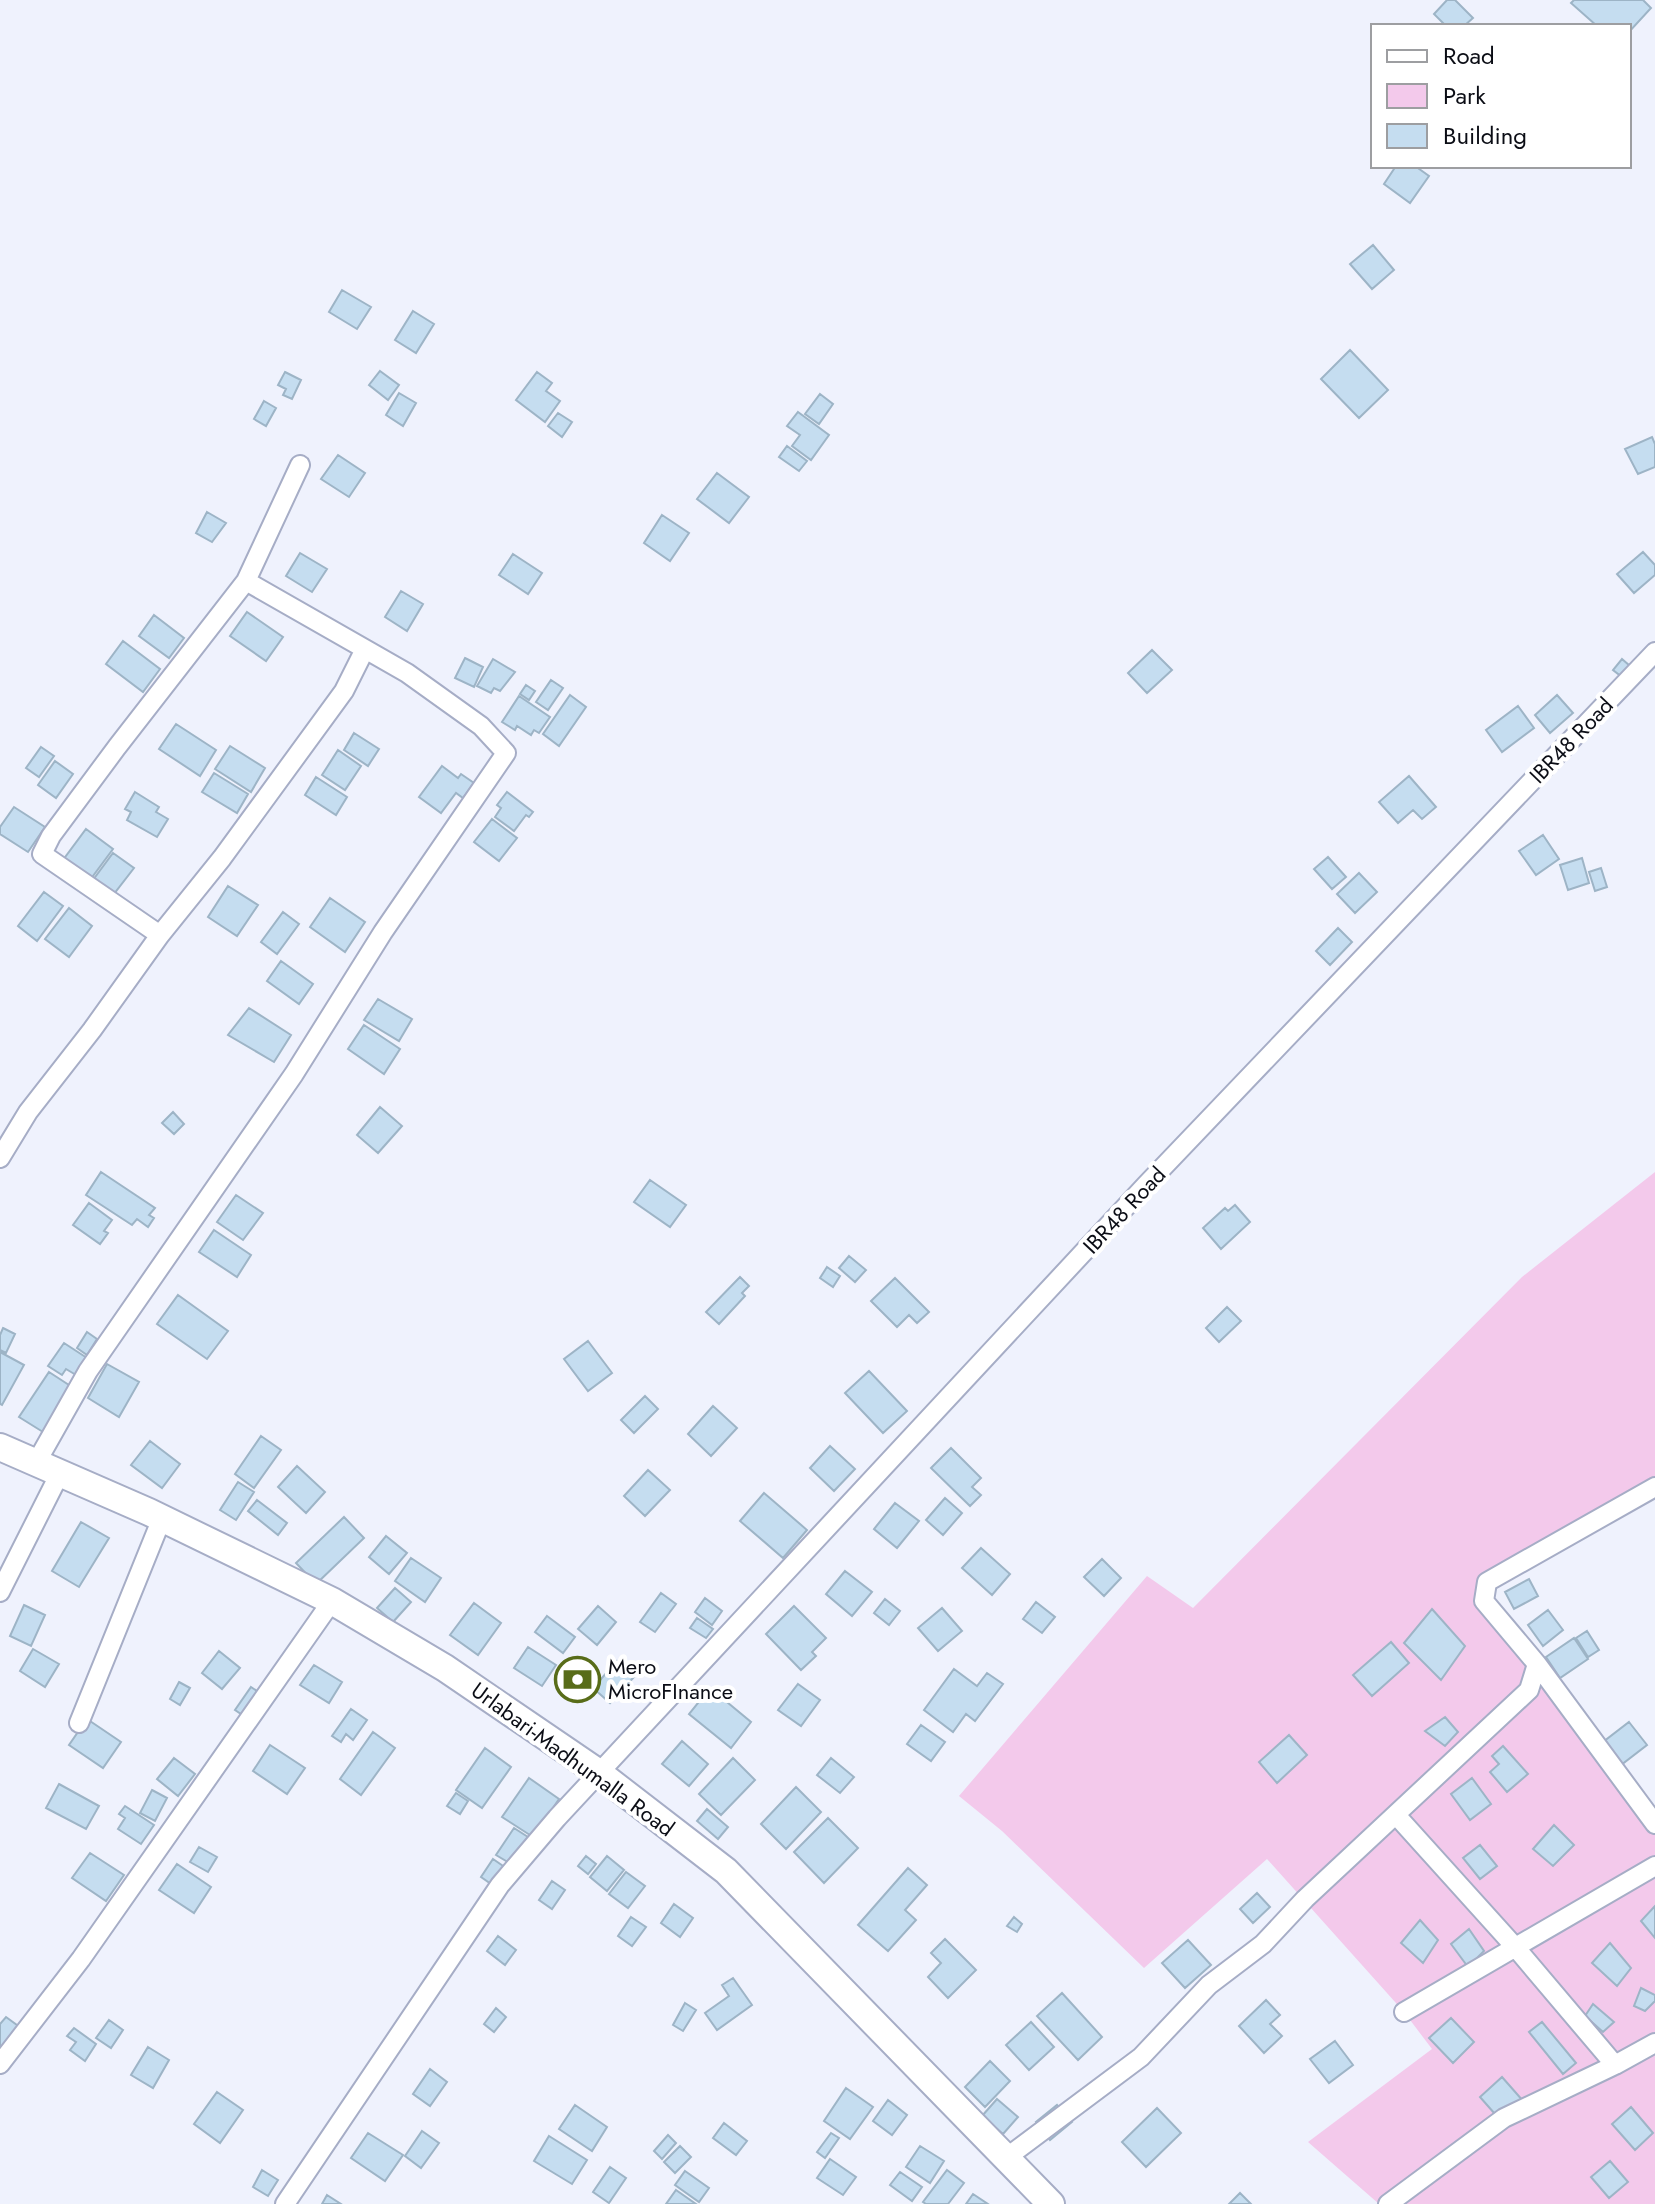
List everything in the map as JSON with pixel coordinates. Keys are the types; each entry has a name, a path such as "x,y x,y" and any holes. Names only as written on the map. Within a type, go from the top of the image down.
{"main road":[{"name":"Urlabari-Madhumalla Road","path":"0,1447 162,1518 332,1601 445,1668 599,1773 726,1871 1051,2204"}],"street":[{"path":"160,935 42,854 51,836 117,747 246,581 300,465"},
{"path":"36,1463 88,1371 294,1074 383,932 506,753 481,726 407,673 246,581"},
{"path":"0,1158 28,1112 160,935 222,858 344,691 365,649"},
{"name":"IBR48 Road","path":"285,2204 500,1885 599,1773 1146,1185 1655,652"},
{"path":"0,1592 60,1473"},
{"path":"1655,1487 1487,1582 1484,1601 1537,1664 1655,1824"},
{"path":"79,1723 162,1518"},
{"path":"0,2064 81,1959 332,1601"},
{"path":"1006,2158 1141,2057 1209,1985 1263,1944 1305,1899 1529,1690 1537,1664"},
{"path":"1396,1815 1516,1948 1615,2065"},
{"path":"1404,2012 1655,1866"},
{"path":"1388,2204 1504,2118 1655,2043"}],"green space":[{"path":"1655,1172 1655,1487 1487,1582 1484,1601 1655,1822 1655,2204 1379,2204 1308,2142 1432,2049 1404,2012 1267,1859 1144,1968 1002,1831 959,1796 1147,1576 1193,1608 1522,1277"}],"building":[{"path":"1447,0 1455,0 1473,18 1466,24 1444,24 1434,14"},
{"path":"1574,0 1643,0 1651,8 1631,30 1631,24 1595,24 1571,3"},
{"path":"1395,168 1418,168 1429,176 1410,203 1384,184"},
{"path":"1373,245 1394,270 1372,289 1350,264"},
{"path":"342,290 371,307 357,329 329,312"},
{"path":"413,311 434,324 416,353 395,340"},
{"path":"1350,350 1388,390 1359,418 1321,379"},
{"path":"380,371 399,385 388,400 369,385"},
{"path":"285,372 301,380 292,399 283,395 286,389 278,385"},
{"path":"537,372 552,383 546,391 560,401 545,422 516,400"},
{"path":"399,393 416,403 403,426 386,415"},
{"path":"820,394 833,404 819,424 805,414"},
{"path":"264,401 276,408 266,426 254,419"},
{"path":"798,412 829,435 811,460 792,446 800,435 787,426"},
{"path":"558,413 572,422 562,437 548,426"},
{"path":"1652,437 1655,467 1638,474 1625,449"},
{"path":"787,446 807,461 799,471 779,457"},
{"path":"338,455 365,473 349,497 321,479"},
{"path":"717,473 749,497 729,523 697,499"},
{"path":"207,512 226,523 212,542 196,533"},
{"path":"662,515 689,533 670,561 644,543"},
{"path":"1643,552 1655,565 1655,575 1634,593 1617,574"},
{"path":"300,553 327,569 312,592 286,576"},
{"path":"513,554 542,573 528,594 499,575"},
{"path":"401,591 423,604 407,631 385,617"},
{"path":"247,612 283,637 266,661 230,636"},
{"path":"154,615 184,638 169,658 139,636"},
{"path":"123,641 160,669 143,692 106,664"},
{"path":"1152,650 1172,670 1147,693 1128,673"},
{"path":"465,658 483,667 474,687 455,678"},
{"path":"493,659 515,672 500,691 494,688 491,693 477,686"},
{"path":"1622,659 1630,666 1622,677 1613,670"},
{"path":"551,680 563,688 548,710 536,702"},
{"path":"526,685 535,691 529,700 520,694"},
{"path":"570,695 586,707 559,746 543,734"},
{"path":"1557,695 1573,713 1550,733 1535,715"},
{"path":"519,696 550,717 539,733 534,730 531,735 517,726 515,730 502,722"},
{"path":"1518,706 1534,728 1502,752 1486,730"},
{"path":"176,724 216,750 200,776 159,749"},
{"path":"354,733 379,749 368,766 344,750"},
{"path":"230,746 265,768 251,792 215,769"},
{"path":"41,747 54,756 39,777 26,768"},
{"path":"338,750 361,766 345,790 322,775"},
{"path":"55,761 73,774 56,798 38,785"},
{"path":"442,766 458,778 461,774 474,783 463,798 456,793 441,813 419,797"},
{"path":"214,773 248,794 237,813 202,792"},
{"path":"1409,776 1436,807 1422,819 1413,810 1398,823 1379,802"},
{"path":"316,777 347,797 336,815 305,795"},
{"path":"135,792 159,807 156,812 168,819 157,837 127,820 131,812 125,809"},
{"path":"507,792 533,812 529,817 526,815 514,831 495,817 501,808 497,805"},
{"path":"14,807 45,827 28,852 0,834 0,827"},
{"path":"492,819 517,838 499,861 474,842"},
{"path":"86,829 113,849 87,884 60,864"},
{"path":"1543,835 1559,859 1536,875 1519,851"},
{"path":"113,853 134,868 110,899 90,884"},
{"path":"1328,857 1346,877 1332,889 1314,869"},
{"path":"1582,858 1589,883 1568,890 1560,865"},
{"path":"1601,868 1607,887 1595,891 1589,872"},
{"path":"1359,873 1377,892 1355,913 1337,894"},
{"path":"228,886 258,905 237,936 208,917"},
{"path":"44,892 63,906 37,941 18,926"},
{"path":"330,898 365,922 345,952 310,927"},
{"path":"69,908 92,926 69,957 45,939"},
{"path":"283,912 299,924 277,954 261,942"},
{"path":"1338,928 1352,942 1330,965 1316,951"},
{"path":"281,961 313,984 299,1004 267,981"},
{"path":"378,999 412,1019 399,1041 364,1020"},
{"path":"249,1008 291,1035 274,1062 228,1035"},
{"path":"364,1025 400,1049 384,1074 348,1049"},
{"path":"380,1107 402,1126 378,1153 357,1135"},
{"path":"173,1112 184,1124 174,1134 162,1123"},
{"path":"101,1172 155,1208 149,1215 154,1218 148,1227 137,1219 132,1225 86,1195"},
{"path":"650,1180 686,1205 670,1227 634,1202"},
{"path":"236,1195 263,1213 243,1240 217,1222"},
{"path":"89,1203 112,1220 100,1244 73,1225"},
{"path":"1235,1205 1250,1222 1221,1249 1203,1228 1225,1208 1228,1211"},
{"path":"214,1230 251,1255 237,1277 199,1252"},
{"path":"849,1256 866,1270 855,1282 839,1268"},
{"path":"827,1267 840,1276 833,1287 820,1278"},
{"path":"740,1277 749,1286 742,1293 745,1296 719,1324 706,1312"},
{"path":"895,1278 929,1312 917,1323 909,1315 897,1327 871,1301"},
{"path":"178,1295 228,1331 207,1359 157,1324"},
{"path":"1227,1307 1241,1321 1219,1342 1206,1328"},
{"path":"3,1328 15,1334 6,1353 0,1350"},
{"path":"87,1332 97,1339 87,1355 77,1348"},
{"path":"588,1341 612,1373 588,1391 564,1359"},
{"path":"64,1343 87,1358 76,1375 66,1369 62,1375 48,1366"},
{"path":"0,1352 24,1365 2,1405 0,1404"},
{"path":"107,1364 139,1382 119,1417 88,1398"},
{"path":"869,1371 907,1411 883,1433 845,1393"},
{"path":"49,1372 72,1387 43,1432 19,1417"},
{"path":"645,1396 658,1409 634,1433 621,1420"},
{"path":"713,1406 737,1428 711,1456 688,1434"},
{"path":"261,1436 281,1450 254,1488 235,1474"},
{"path":"150,1441 180,1464 162,1488 131,1465"},
{"path":"830,1446 855,1469 834,1491 810,1468"},
{"path":"951,1448 981,1478 972,1487 981,1495 970,1506 931,1468"},
{"path":"297,1466 325,1492 306,1513 278,1487"},
{"path":"648,1470 670,1490 645,1516 624,1496"},
{"path":"238,1482 254,1492 236,1520 220,1510"},
{"path":"764,1493 807,1530 783,1558 740,1521"},
{"path":"945,1498 962,1513 943,1535 926,1520"},
{"path":"257,1500 287,1523 278,1535 248,1511"},
{"path":"895,1503 919,1521 897,1548 874,1529"},
{"path":"344,1517 364,1538 316,1584 296,1563"},
{"path":"81,1522 109,1538 79,1587 52,1571"},
{"path":"386,1536 407,1553 389,1574 369,1557"},
{"path":"981,1548 1010,1574 992,1595 962,1568"},
{"path":"411,1558 441,1578 425,1602 395,1581"},
{"path":"1102,1559 1121,1578 1104,1596 1084,1577"},
{"path":"845,1571 872,1592 852,1616 826,1594"},
{"path":"1529,1579 1538,1596 1514,1609 1505,1592"},
{"path":"395,1588 411,1602 393,1622 377,1608"},
{"path":"661,1593 676,1604 655,1632 640,1622"},
{"path":"705,1598 722,1611 712,1625 695,1612"},
{"path":"885,1599 900,1611 889,1625 874,1613"},
{"path":"1036,1602 1055,1617 1042,1633 1023,1619"},
{"path":"474,1603 501,1623 478,1655 450,1635"},
{"path":"24,1605 45,1615 31,1646 10,1636"},
{"path":"598,1606 616,1622 597,1645 578,1629"},
{"path":"794,1606 826,1638 812,1652 816,1656 801,1670 766,1634"},
{"path":"942,1608 962,1631 938,1651 918,1628"},
{"path":"1432,1609 1465,1646 1441,1680 1404,1643"},
{"path":"1548,1610 1563,1630 1543,1646 1528,1625"},
{"path":"547,1616 575,1637 563,1653 535,1632"},
{"path":"697,1618 713,1629 706,1638 690,1628"},
{"path":"1587,1631 1599,1650 1588,1657 1576,1638"},
{"path":"1574,1638 1588,1659 1560,1678 1546,1657"},
{"path":"1391,1642 1409,1663 1372,1696 1353,1675"},
{"path":"528,1647 556,1665 542,1686 514,1668"},
{"path":"33,1649 59,1664 45,1687 20,1671"},
{"path":"219,1651 240,1668 222,1689 202,1673"},
{"path":"617,1661 634,1677 610,1703 593,1688"},
{"path":"314,1665 342,1682 329,1703 300,1685"},
{"path":"954,1669 977,1686 987,1673 1003,1684 975,1721 966,1714 953,1732 924,1710"},
{"path":"179,1682 190,1688 180,1705 170,1699"},
{"path":"798,1684 820,1700 801,1726 778,1710"},
{"path":"251,1687 263,1695 247,1718 235,1710"},
{"path":"710,1688 751,1722 731,1748 689,1714"},
{"path":"351,1709 367,1720 353,1740 346,1734 341,1742 332,1736"},
{"path":"1445,1717 1458,1732 1445,1746 1425,1731"},
{"path":"87,1719 121,1742 103,1768 69,1745"},
{"path":"1629,1722 1647,1745 1621,1765 1603,1742"},
{"path":"921,1725 945,1742 931,1761 907,1744"},
{"path":"373,1732 395,1748 361,1795 340,1779"},
{"path":"1289,1735 1307,1755 1277,1783 1259,1762"},
{"path":"682,1741 708,1764 689,1786 662,1764"},
{"path":"270,1745 305,1768 287,1794 253,1771"},
{"path":"1503,1746 1528,1774 1507,1792 1490,1772 1499,1764 1492,1756"},
{"path":"485,1748 511,1767 482,1808 456,1790"},
{"path":"174,1758 195,1774 178,1796 157,1779"},
{"path":"733,1758 755,1780 721,1815 699,1794"},
{"path":"831,1758 854,1777 840,1793 817,1775"},
{"path":"529,1778 559,1799 533,1837 502,1817"},
{"path":"1472,1778 1491,1804 1470,1820 1451,1794"},
{"path":"59,1784 99,1806 86,1829 46,1808"},
{"path":"796,1787 821,1812 786,1849 761,1824"},
{"path":"152,1790 167,1798 155,1821 140,1813"},
{"path":"456,1793 468,1801 460,1814 447,1806"},
{"path":"125,1806 154,1825 141,1844 118,1829 125,1818 119,1814"},
{"path":"707,1809 728,1827 718,1839 697,1821"},
{"path":"828,1818 858,1848 824,1883 794,1852"},
{"path":"1554,1825 1574,1845 1553,1866 1533,1849"},
{"path":"514,1828 528,1837 511,1864 496,1855"},
{"path":"1480,1845 1497,1866 1480,1879 1463,1858"},
{"path":"199,1847 217,1857 208,1872 190,1862"},
{"path":"90,1853 124,1875 106,1901 72,1878"},
{"path":"586,1856 596,1864 588,1874 578,1866"},
{"path":"607,1856 624,1870 607,1891 590,1877"},
{"path":"493,1859 506,1868 494,1886 481,1877"},
{"path":"177,1864 211,1887 194,1913 159,1890"},
{"path":"908,1868 927,1885 905,1910 916,1920 888,1951 858,1925"},
{"path":"626,1872 645,1886 628,1908 609,1894"},
{"path":"552,1881 565,1890 552,1909 539,1900"},
{"path":"1257,1893 1270,1907 1253,1923 1240,1909"},
{"path":"674,1904 693,1918 680,1937 661,1923"},
{"path":"1655,1906 1655,1938 1641,1921"},
{"path":"631,1917 646,1927 632,1946 618,1936"},
{"path":"1014,1917 1022,1924 1017,1932 1007,1926"},
{"path":"1420,1920 1438,1940 1423,1963 1401,1943"},
{"path":"1469,1929 1484,1951 1468,1967 1451,1944"},
{"path":"498,1936 516,1950 505,1965 487,1951"},
{"path":"945,1939 976,1970 948,1998 928,1977 941,1963 931,1953"},
{"path":"1188,1940 1211,1965 1185,1988 1162,1963"},
{"path":"1610,1943 1631,1968 1617,1986 1592,1963"},
{"path":"733,1978 752,2005 717,2030 705,2013 729,1996 722,1985"},
{"path":"1641,1988 1655,1995 1655,2001 1645,2011 1634,2006"},
{"path":"1062,1993 1102,2037 1078,2060 1037,2016"},
{"path":"1266,2000 1280,2015 1270,2024 1282,2036 1264,2053 1239,2026"},
{"path":"685,2003 696,2010 683,2031 673,2025"},
{"path":"1593,2004 1614,2022 1603,2032 1585,2016"},
{"path":"496,2008 506,2017 494,2032 484,2024"},
{"path":"6,2017 21,2028 0,2056 0,2024"},
{"path":"1451,2018 1474,2042 1453,2063 1429,2038"},
{"path":"109,2020 123,2030 111,2048 96,2038"},
{"path":"1031,2022 1054,2047 1029,2070 1006,2045"},
{"path":"1542,2022 1576,2063 1563,2074 1529,2032"},
{"path":"74,2028 96,2044 85,2061 70,2050 76,2042 67,2036"},
{"path":"1335,2041 1353,2065 1329,2083 1310,2059"},
{"path":"148,2047 169,2060 153,2088 131,2075"},
{"path":"990,2061 1010,2081 985,2107 965,2087"},
{"path":"430,2069 447,2082 430,2106 413,2094"},
{"path":"1502,2077 1524,2102 1502,2122 1480,2097"},
{"path":"846,2088 873,2107 850,2139 824,2121"},
{"path":"217,2092 243,2110 220,2143 194,2124"},
{"path":"997,2099 1018,2117 1003,2134 982,2116"},
{"path":"888,2100 907,2115 892,2135 873,2121"},
{"path":"575,2105 607,2127 592,2151 559,2129"},
{"path":"1057,2105 1072,2122 1050,2140 1036,2122"},
{"path":"1631,2107 1653,2133 1635,2150 1612,2124"},
{"path":"1157,2108 1181,2133 1146,2167 1122,2142"},
{"path":"724,2123 747,2141 736,2155 713,2138"},
{"path":"422,2131 439,2143 421,2168 405,2156"},
{"path":"368,2133 403,2155 385,2181 351,2158"},
{"path":"831,2133 839,2138 825,2158 817,2152"},
{"path":"668,2135 676,2143 662,2159 654,2151"},
{"path":"549,2136 587,2160 572,2184 534,2161"},
{"path":"680,2146 691,2157 675,2173 664,2162"},
{"path":"920,2146 944,2161 930,2183 906,2167"},
{"path":"830,2159 856,2177 843,2195 817,2178"},
{"path":"1610,2161 1628,2182 1609,2198 1591,2177"},
{"path":"610,2167 626,2178 609,2203 593,2192"},
{"path":"262,2170 278,2180 268,2196 253,2187"},
{"path":"947,2170 964,2183 948,2204 923,2202"},
{"path":"685,2171 709,2188 699,2202 675,2185"},
{"path":"900,2172 922,2187 912,2201 890,2185"},
{"path":"676,2190 696,2204 666,2204"},
{"path":"1240,2193 1251,2204 1229,2204"},
{"path":"973,2194 988,2204 966,2204"},
{"path":"327,2195 341,2204 322,2204"}],"place":[{"name":"Mero MicroFInance","path":"577,1679"}]}
